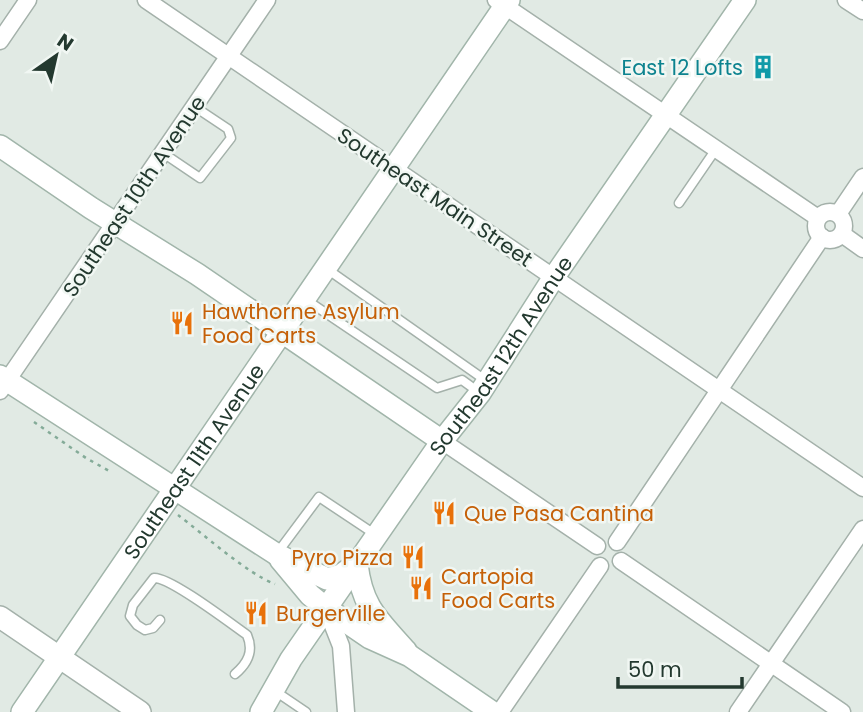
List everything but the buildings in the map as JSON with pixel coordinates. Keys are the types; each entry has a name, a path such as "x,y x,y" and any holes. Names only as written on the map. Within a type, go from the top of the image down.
{"main road":[{"name":"Southeast 12th Avenue","path":"261,712 326,608 442,441 484,387 554,277 745,0"},
{"name":"Southeast 11th Avenue","path":"22,712 326,269 503,2"},
{"path":"0,146 197,274 442,441"},
{"path":"2,382 276,554 327,579 341,575 357,564 365,601 410,656"},
{"path":"276,554 310,595 326,608 370,638 410,656 492,712"},
{"path":"0,617 140,712"}],"street":[{"path":"0,41 28,0"},
{"name":"Southeast Main Street","path":"146,0 863,488"},
{"name":"Southeast 10th Avenue","path":"2,382 267,0"},
{"path":"846,0 863,11"},
{"path":"503,2 818,218"},
{"path":"838,214 863,177"},
{"path":"825,213 838,214 845,225 842,234 830,240 821,237 816,226 818,218 825,213"},
{"path":"842,234 863,249"},
{"path":"617,542 821,237"},
{"path":"442,441 597,546"},
{"path":"738,712 863,529"},
{"path":"607,540 617,542 622,551 621,561 612,568 600,566 594,556 597,546 607,540"},
{"path":"621,561 842,712"},
{"path":"500,712 600,566"},
{"path":"326,608 341,646 346,712"}],"lane":[{"path":"163,153 200,178 231,138 228,129 195,107"},
{"path":"679,203 716,149"},
{"path":"326,269 484,387"},
{"path":"305,299 437,388 462,380 484,387"},
{"path":"276,554 319,497 377,536"},
{"path":"160,620 153,628 145,630 130,616 133,605 154,578 160,578 181,590 247,635 251,644 248,659 235,674"},
{"path":"273,689 306,712"}],"place":[{"name":"East 12 Lofts","path":"763,67"},
{"name":"Hawthorne Asylum Food Carts","path":"182,323"},
{"name":"Que Pasa Cantina","path":"444,513"},
{"name":"Pyro Pizza","path":"413,557"},
{"name":"Cartopia Food Carts","path":"421,588"},
{"name":"Burgerville","path":"256,613"}]}
